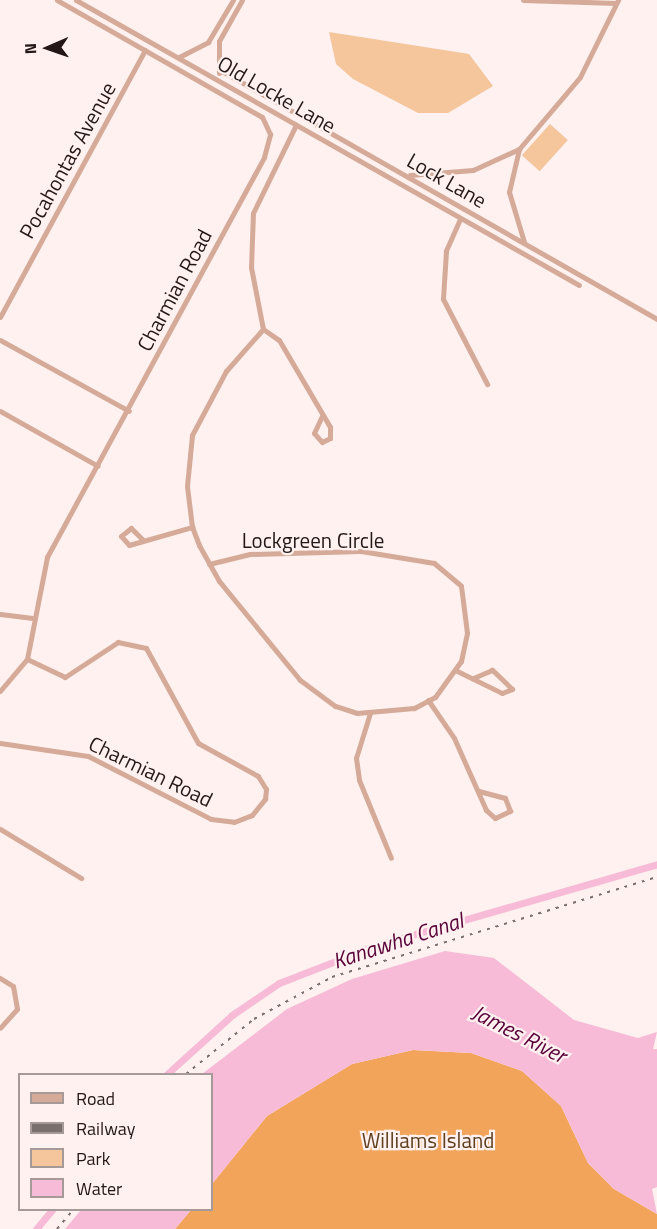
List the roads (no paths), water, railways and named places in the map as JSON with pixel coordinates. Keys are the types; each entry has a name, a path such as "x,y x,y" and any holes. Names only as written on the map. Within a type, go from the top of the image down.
{"street":[{"path":"57,0 145,50"},
{"name":"Old Locke Lane","path":"76,0 217,77 296,125 579,285"},
{"path":"178,57 208,42 233,0"},
{"path":"217,77 220,70 219,41 242,0"},
{"path":"523,0 617,2 580,77 519,149 509,192 525,244"},
{"name":"Charmian Road","path":"0,691 27,659 47,556 129,411 264,157 270,134 262,117 145,50"},
{"name":"Pocahontas Avenue","path":"0,317 145,50"},
{"name":"Lock Lane","path":"220,70 409,175 657,319"},
{"path":"296,125 253,213 251,267 264,329 279,340 332,433 322,442 314,434 322,416"},
{"path":"409,175 459,173 519,149"},
{"path":"382,172 386,164"},
{"path":"460,219 446,251 443,299 487,384"},
{"path":"0,302 8,301"},
{"name":"Lockgreen Circle","path":"210,564 250,554 361,551 434,563 461,586 466,633 456,670 428,700 414,708 370,713 335,706 300,680 210,564 192,527 187,486 192,435 226,371 264,329"},
{"path":"0,340 129,411"},
{"path":"0,411 98,466"},
{"path":"143,540 192,527"},
{"path":"0,614 35,618"},
{"name":"Charmian Road","path":"0,743 88,756 211,819 234,822 252,815 264,799 266,789 258,776 198,743 146,648 118,642 64,677 27,659"},
{"path":"456,670 502,693 512,689 492,670 473,678"},
{"path":"428,700 478,790 495,818 510,811 505,798 478,790"},
{"path":"370,713 356,758 359,780 391,858"},
{"path":"0,829 81,878"},
{"path":"0,978 14,986 17,1009 0,1028"}],"water":[{"name":"James River","path":"445,951 494,958 574,1020 638,1038 657,1032 653,1049 657,1049 657,1187 652,1189 657,1214 614,1189 588,1163 561,1106 522,1071 471,1053 413,1050 352,1064 267,1116 213,1183 213,1073 203,1073 287,1009 352,979"},
{"path":"80,1211 190,1211 175,1229 65,1229"}],"waterway":[{"name":"Kanawha Canal","path":"168,1073 232,1015 279,983 377,945 657,864"},
{"name":"Kanawha Canal","path":"36,1229 51,1211"}],"railway":[{"path":"187,1073 254,1019 332,977 657,877"},
{"path":"57,1229 72,1211"}],"park label":[{"name":"Williams Island","path":"428,1140"}]}
